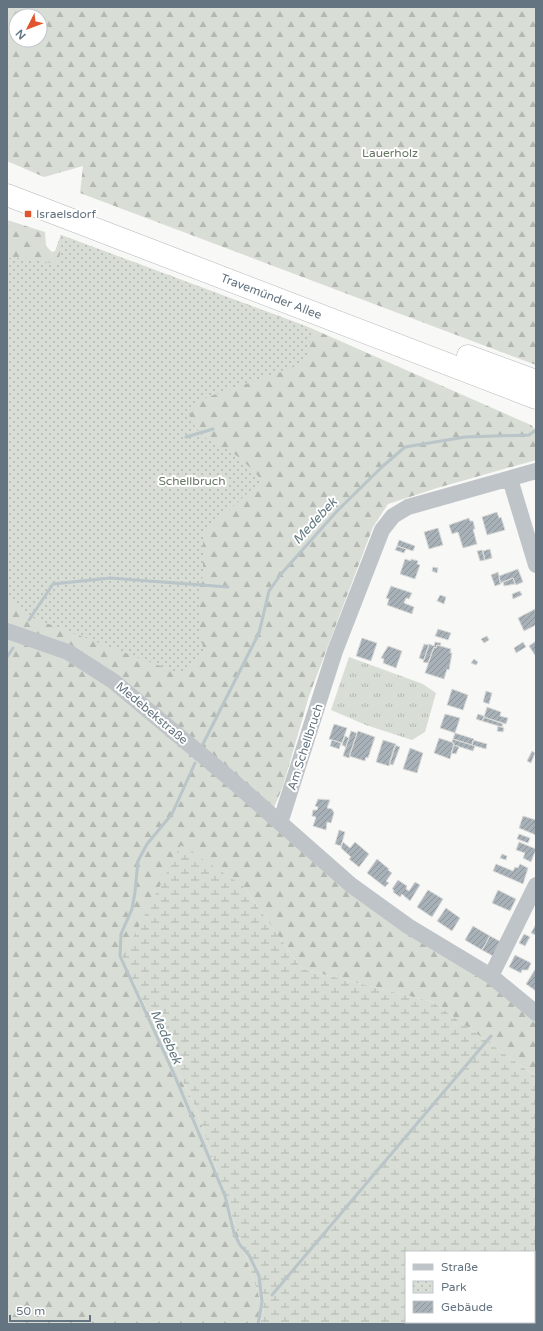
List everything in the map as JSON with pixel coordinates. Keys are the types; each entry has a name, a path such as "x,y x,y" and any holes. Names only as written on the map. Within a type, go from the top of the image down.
{"highway":[{"name":"Travemünder Allee","path":"7,179 536,381"},
{"name":"Travemünder Allee","path":"7,195 536,398"},
{"path":"449,365 536,409"}],"street":[{"name":"Am Schellbruch","path":"280,823 335,651 382,530 393,516 408,507 536,471"},
{"path":"510,479 536,565"},
{"name":"Medebekstraße","path":"7,631 68,652 113,681 280,823"},
{"path":"280,823 351,885 408,926 491,976 536,1013"},
{"path":"491,976 536,884"}],"green space":[{"name":"Lauerholz","path":"7,7 536,7 536,365 80,193 83,166 44,177 7,161"},
{"name":"Schellbruch","path":"7,220 45,232 46,246 52,252 55,251 61,235 306,326 531,425 536,430 536,460 437,488 388,504 373,527 309,696 283,786 268,822 487,982 536,1021 536,1077 433,1002 302,969 243,886 122,959 195,1106 264,1311 260,1324 7,1324"},
{"path":"61,235 312,329 306,359 284,371 202,399 189,415 194,425 205,437 237,456 262,480 203,534 203,576 200,584 199,620 204,655 181,673 33,618 7,594 7,258 21,258 58,264 61,248 57,246"},
{"path":"349,657 423,684 436,693 425,732 412,740 366,725 331,710"},
{"path":"181,845 243,886 302,969 433,1002 536,1077 536,1324 260,1324 264,1311 195,1106 122,959"}],"building":[{"path":"497,512 499,518 501,517 505,530 487,535 482,517"},
{"path":"469,518 470,521 473,521 475,529 473,529 477,544 463,548 458,532 452,534 449,525"},
{"path":"438,528 443,545 429,549 424,532"},
{"path":"399,540 415,546 413,551 397,546"},
{"path":"397,546 406,549 404,553 395,550"},
{"path":"490,549 492,558 485,560 483,551"},
{"path":"482,550 485,560 480,561 477,551"},
{"path":"405,559 418,561 417,564 420,565 415,579 400,574"},
{"path":"433,567 438,568 437,573 432,571"},
{"path":"518,569 523,582 516,585 513,578 500,583 499,576"},
{"path":"498,572 501,584 495,586 491,575"},
{"path":"513,578 515,584 504,586 503,582"},
{"path":"391,586 412,593 409,599 406,598 404,603 414,607 412,614 387,605 389,599 386,598"},
{"path":"520,591 522,595 513,599 512,594"},
{"path":"440,595 446,597 444,604 437,601"},
{"path":"535,609 536,625 524,631 518,618"},
{"path":"438,629 451,633 448,640 435,636"},
{"path":"487,636 489,640 484,643 481,639"},
{"path":"362,638 377,643 371,661 356,656"},
{"path":"536,641 536,654 535,655 529,646"},
{"path":"435,642 441,643 440,646 437,645 436,648 434,647 428,663 423,662 429,644 434,646"},
{"path":"523,642 526,647 516,653 514,648"},
{"path":"424,644 429,645 424,660 419,658"},
{"path":"437,645 451,649 450,653 452,653 449,670 447,669 444,679 425,673 434,647 436,648"},
{"path":"388,646 402,651 396,668 383,663 384,659 381,658"},
{"path":"474,659 478,662 476,665 471,663"},
{"path":"452,689 468,695 463,710 447,705"},
{"path":"486,691 492,693 489,704 483,702"},
{"path":"487,707 501,712 500,716 508,718 506,724 484,717"},
{"path":"445,714 460,718 455,733 440,728"},
{"path":"478,714 484,716 482,721 476,719"},
{"path":"484,717 503,724 502,727 482,721"},
{"path":"334,724 347,728 342,743 329,739"},
{"path":"498,726 504,728 503,732 497,731"},
{"path":"351,731 357,733 349,758 343,756"},
{"path":"358,731 375,737 368,758 366,757 365,761 349,756"},
{"path":"455,733 474,739 472,745 453,739"},
{"path":"345,736 349,738 346,747 342,745"},
{"path":"439,738 454,743 450,759 434,753"},
{"path":"453,739 475,746 473,751 454,745 452,742"},
{"path":"332,740 341,743 339,749 330,746"},
{"path":"383,740 396,744 389,766 376,762"},
{"path":"473,740 487,744 486,749 472,745"},
{"path":"395,745 400,747 393,765 389,764"},
{"path":"454,745 459,747 456,754 451,753"},
{"path":"410,748 423,753 417,773 403,769"},
{"path":"532,751 535,753 531,763 527,761"},
{"path":"318,799 330,800 327,808 332,809 334,813 331,823 327,822 326,830 313,826 316,817 312,816 313,810 317,810 318,807 315,806"},
{"path":"523,816 536,820 536,835 519,828"},
{"path":"339,830 345,832 341,846 335,844"},
{"path":"519,834 530,838 528,843 517,839"},
{"path":"343,842 350,848 355,842 369,854 359,867 349,859 351,857 341,848"},
{"path":"519,842 536,849 531,862 523,858 525,853 516,850"},
{"path":"502,854 507,856 506,860 500,858"},
{"path":"377,859 392,873 386,881 389,883 385,887 367,873"},
{"path":"496,864 513,871 515,867 518,868 520,864 528,868 523,884 493,871"},
{"path":"398,880 407,886 406,889 409,891 415,882 420,885 410,901 402,894 400,897 393,892 394,890 392,889"},
{"path":"428,890 443,899 432,917 417,907"},
{"path":"498,890 516,899 510,911 492,903"},
{"path":"446,908 460,918 452,931 437,921"},
{"path":"536,924 536,935 531,933"},
{"path":"473,926 490,936 482,950 465,940"},
{"path":"524,934 530,937 525,946 519,943"},
{"path":"490,936 501,942 493,956 482,950"},
{"path":"515,955 531,963 528,970 522,970 521,973 509,967"},
{"path":"536,968 536,991 526,984"}],"waterway":[{"path":"186,437 213,429"},
{"name":"Medebek","path":"203,744 259,633 269,591 281,574 338,510 383,466 405,447 465,437 529,435 536,430"},
{"path":"29,620 53,584 110,578 228,587"},
{"path":"7,657 13,648"},
{"name":"Medebek","path":"195,763 172,814 147,844 138,861 132,909 121,934 120,956 174,1074 225,1196 234,1233 240,1245 249,1255 259,1276 262,1302 258,1324"},
{"path":"272,1295 491,1036"}],"place":[{"name":"Israelsdorf","path":"28,214"}]}
